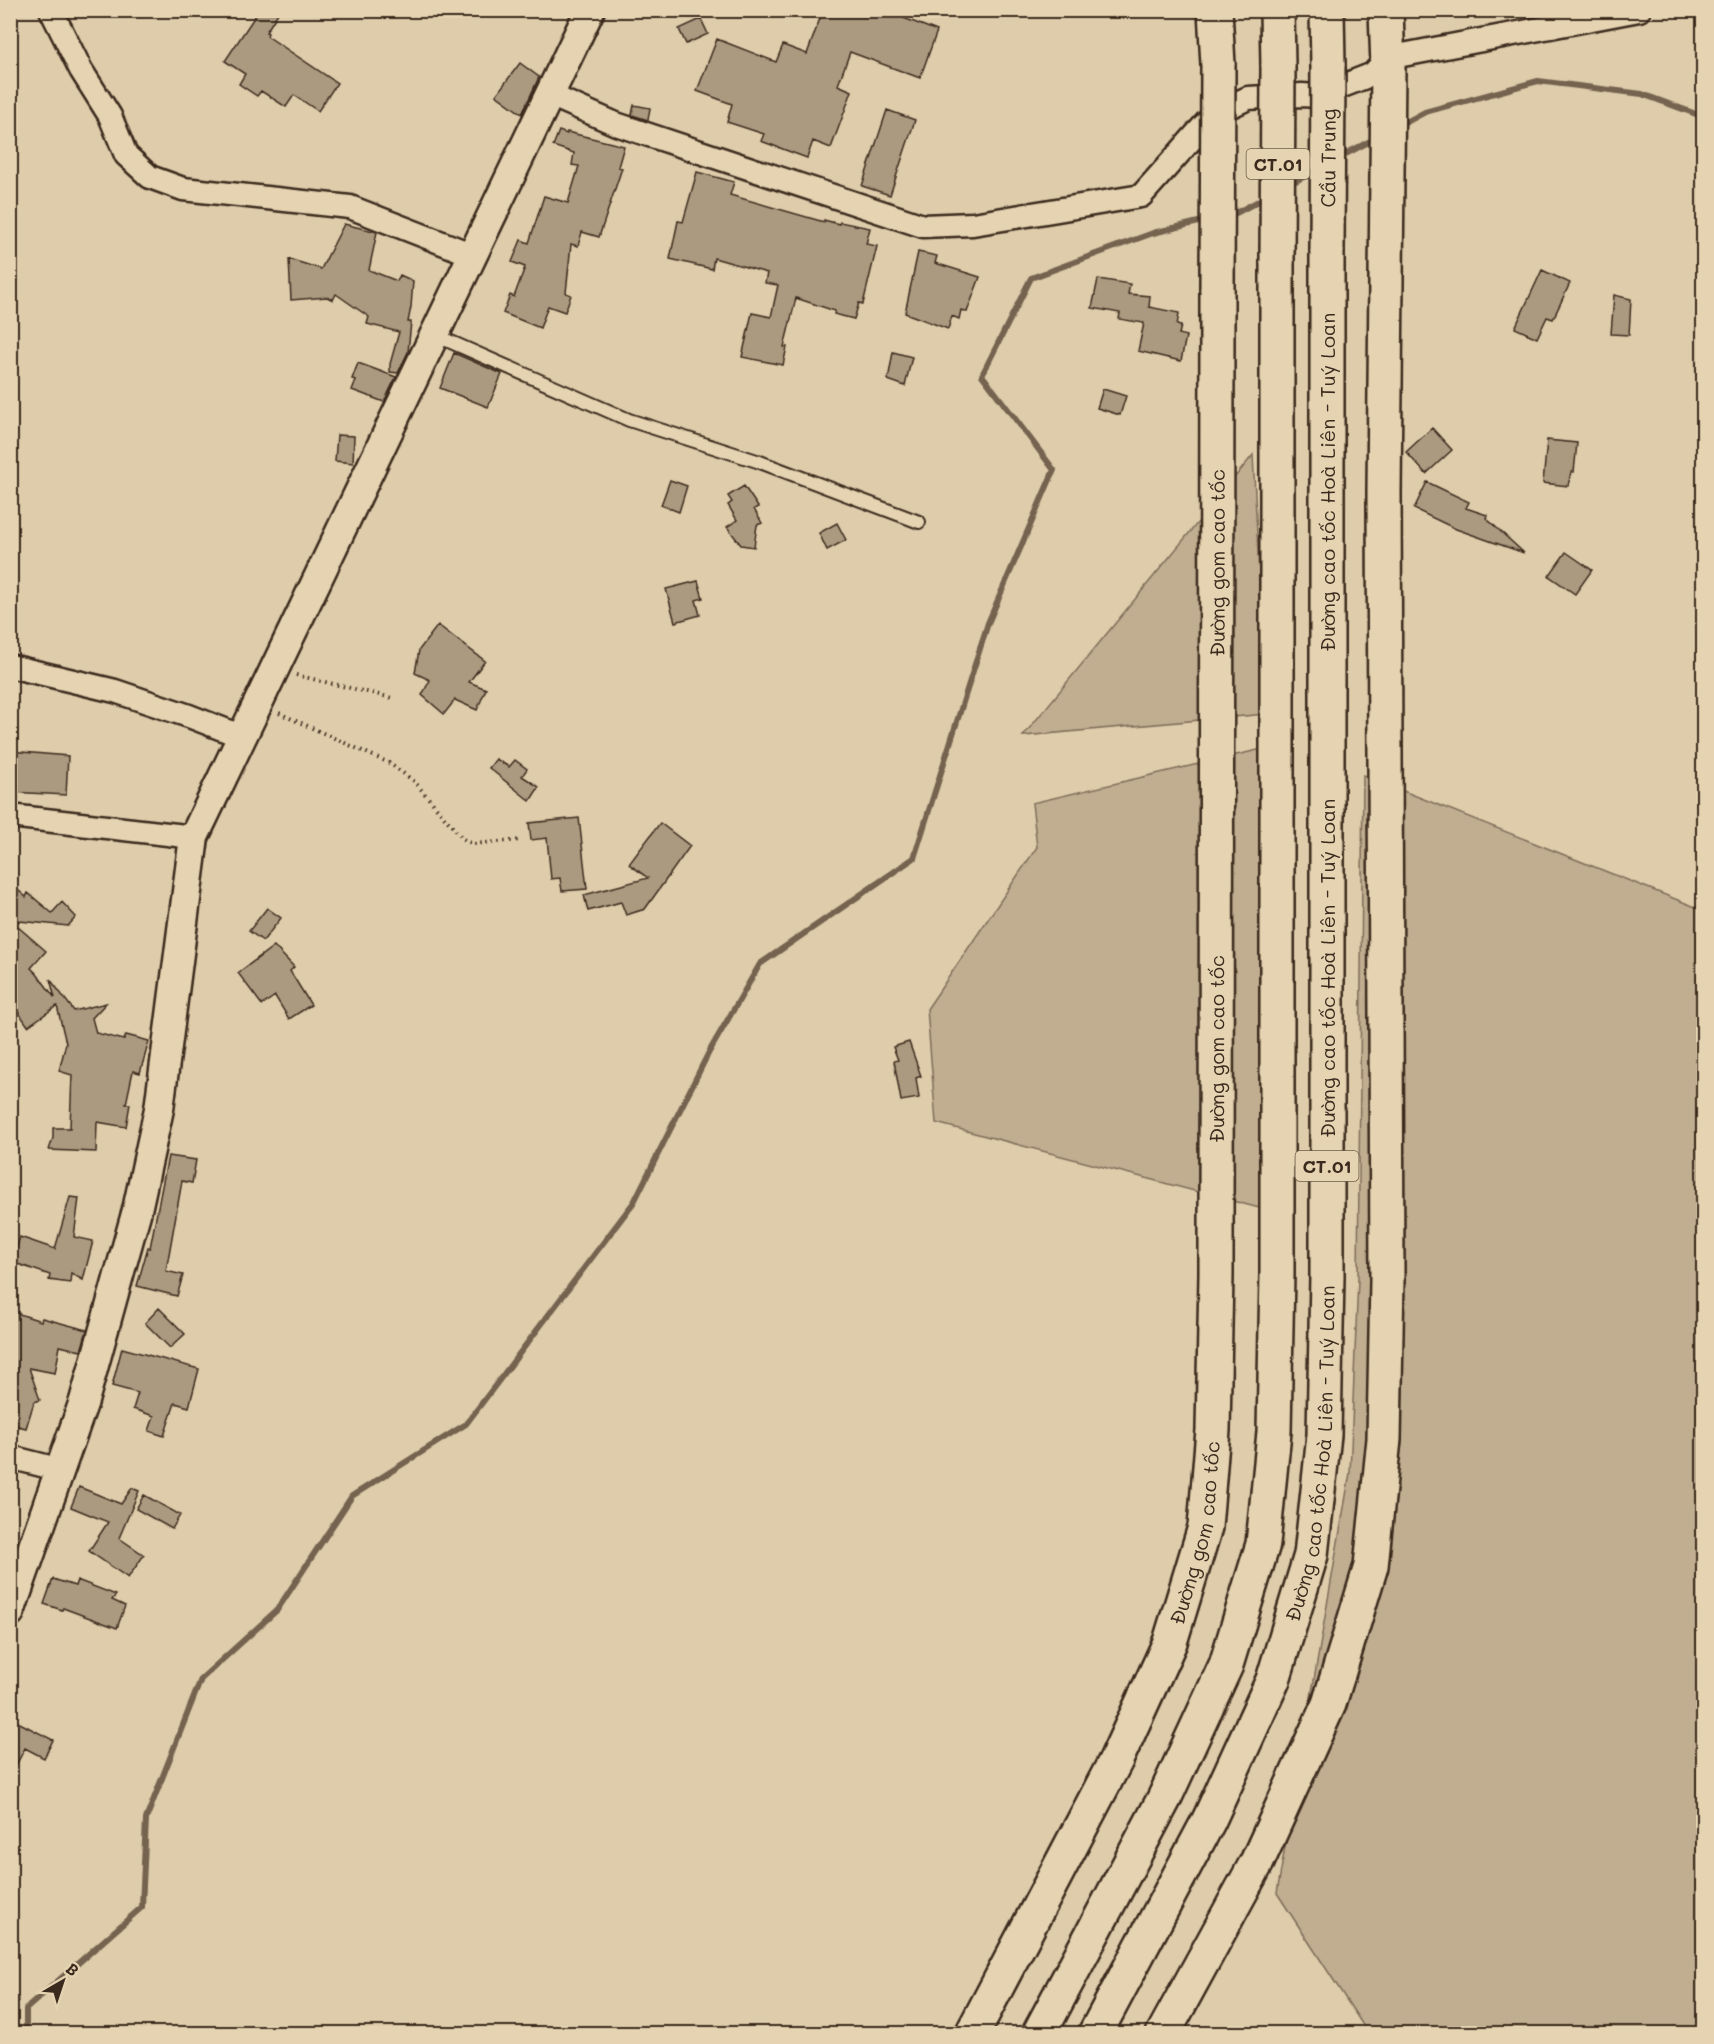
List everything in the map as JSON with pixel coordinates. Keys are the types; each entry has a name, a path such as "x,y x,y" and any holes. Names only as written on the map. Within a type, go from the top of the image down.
{"main road":[{"name":"Đường gom cao tốc","path":"972,2034 1116,1760 1170,1642 1205,1527 1213,1430 1216,1275 1218,65 1215,10"},
{"name":"Đường cao tốc Hoà Liên - Tuý Loan","path":"1039,2034 1164,1799 1226,1665 1263,1544 1275,1432 1277,1274 1277,10"},
{"name":"Cầu Trung","path":"1327,10 1327,250"},
{"path":"1163,2034 1257,1862 1329,1704 1371,1566 1384,1439 1387,1280 1385,239 1388,62 1386,10"},
{"name":"Đường cao tốc Hoà Liên - Tuý Loan","path":"1095,2034 1209,1820 1273,1680 1311,1555 1324,1435 1327,1276 1327,250"}],"street":[{"path":"51,10 81,70 110,116 126,155 150,177 183,189 350,207 473,255"},
{"path":"10,1612 84,1401 137,1210 159,1109 194,837 590,10"},
{"path":"550,95 616,124 923,226 973,224 1141,196 1214,114 1248,98 1317,96 1373,74 1388,62 1639,10"},
{"path":"10,666 115,691 243,737"},
{"path":"10,816 194,837"},
{"path":"10,1457 61,1470"}],"lane":[{"path":"435,335 629,420 760,462 919,522"}],"path":[{"path":"275,670 392,698"},
{"path":"259,704 389,763 414,781 463,839 473,844 520,840"}],"shaded area":[{"path":"1253,455 1266,714 1023,736"},
{"path":"1275,746 1267,1210 936,1123 927,1009 1037,847 1032,803"},
{"path":"1363,775 1703,910 1703,2033 1368,2033 1277,1893 1350,1473 1358,1279"}],"building":[{"path":"259,10 280,10 266,32 267,36 337,83 318,111 294,95 286,107 261,91 257,96 239,84 245,74 225,61"},
{"path":"823,10 883,10 937,31 920,78 850,52 838,85 852,91 831,148 813,141 807,158 761,141 764,134 727,122 732,104 697,91 717,39 776,62 783,45 807,54"},
{"path":"701,19 708,34 686,44 679,29"},
{"path":"520,63 539,77 522,114 496,95"},
{"path":"634,105 650,108 648,120 632,115"},
{"path":"887,110 915,120 890,195 862,186"},
{"path":"559,131 624,146 618,167 622,168 599,237 582,232 578,246 571,244 566,293 571,295 565,312 548,306 540,328 503,313 510,295 514,297 525,267 512,262 521,240 529,243 544,196 568,203 579,166 572,165 574,153 553,146"},
{"path":"697,172 734,182 730,195 824,222 824,220 839,224 840,222 870,228 866,244 877,246 863,304 859,303 854,319 834,314 835,311 796,298 784,347 787,347 783,365 742,357 752,313 771,317 778,285 765,283 767,273 714,258 712,269 670,259 678,221 683,222"},
{"path":"344,224 377,232 369,270 397,281 400,275 413,281 408,322 411,322 408,352 398,373 390,372 390,364 399,332 367,324 369,317 336,294 333,300 327,297 291,300 289,259 321,269"},
{"path":"918,252 937,256 935,263 980,277 967,312 961,310 959,319 952,316 948,329 905,313"},
{"path":"1542,270 1570,283 1553,319 1547,317 1537,338 1515,328"},
{"path":"1098,279 1130,284 1128,294 1150,296 1149,307 1179,313 1177,325 1181,326 1179,334 1186,336 1181,361 1138,351 1144,323 1119,319 1120,313 1092,308"},
{"path":"1614,295 1631,299 1629,335 1611,334"},
{"path":"893,352 912,357 905,386 888,380"},
{"path":"454,353 502,374 488,407 440,388"},
{"path":"358,363 396,377 384,402 352,390 356,380 352,379"},
{"path":"1103,389 1126,396 1120,415 1097,408"},
{"path":"1432,428 1452,450 1426,474 1406,452"},
{"path":"337,435 354,436 353,463 335,461"},
{"path":"1547,440 1577,443 1574,472 1571,472 1568,486 1543,483"},
{"path":"670,480 687,486 679,512 661,505"},
{"path":"1427,482 1469,502 1466,508 1487,515 1486,518 1524,553 1456,529 1414,509"},
{"path":"744,486 758,507 754,509 762,523 757,525 754,547 741,545 727,527 737,520 728,505 732,502 728,496"},
{"path":"837,523 846,540 827,550 819,533"},
{"path":"1566,552 1592,570 1575,594 1549,576"},
{"path":"698,581 703,598 696,600 700,615 675,622 666,589"},
{"path":"438,625 485,661 469,682 486,689 477,710 455,700 444,714 422,695 430,680 415,673 419,650"},
{"path":"10,751 68,756 66,795 10,792"},
{"path":"496,759 509,767 515,760 527,769 522,776 539,787 530,801 489,768"},
{"path":"579,818 587,889 562,891 560,878 551,879 547,838 531,840 529,823"},
{"path":"660,823 690,846 645,909 626,915 621,902 588,911 584,895 648,878 629,864"},
{"path":"10,883 26,897 28,893 52,913 62,902 76,917 68,926 10,920"},
{"path":"267,908 281,918 263,941 249,931"},
{"path":"10,920 46,951 31,968 55,998 50,979 74,1011 106,1003 92,1018 96,1033 124,1040 126,1035 149,1041 140,1073 133,1071 126,1104 130,1104 126,1127 97,1122 96,1152 49,1150 53,1128 70,1128 72,1075 59,1071 66,1043 57,1006 28,1026 10,1000"},
{"path":"274,946 294,967 290,971 311,1005 289,1019 275,996 262,1005 238,973"},
{"path":"909,1042 921,1076 916,1078 919,1098 901,1101 894,1061 898,1060 893,1047"},
{"path":"168,1156 196,1160 192,1183 182,1181 166,1271 183,1275 177,1296 137,1286 148,1247 150,1248"},
{"path":"70,1197 79,1198 74,1237 93,1241 83,1280 71,1273 70,1283 49,1280 50,1275 12,1262 20,1237 55,1249"},
{"path":"159,1308 185,1334 170,1348 145,1323"},
{"path":"10,1311 41,1321 42,1318 87,1330 81,1351 60,1346 55,1373 29,1368 40,1400 34,1402 26,1428 10,1424"},
{"path":"122,1348 199,1369 189,1407 175,1403 164,1436 149,1431 154,1416 133,1409 138,1393 112,1386"},
{"path":"79,1487 121,1504 132,1488 139,1491 119,1538 144,1555 128,1578 89,1551 108,1522 71,1507"},
{"path":"144,1495 180,1515 172,1529 136,1509"},
{"path":"53,1579 75,1586 77,1580 116,1595 112,1600 125,1606 117,1628 63,1608 62,1610 44,1604"},
{"path":"10,1718 53,1740 44,1758 25,1748 10,1777"}],"waterway":[{"path":"1399,126 1425,112 1538,81 1642,94 1704,117"},
{"path":"1338,158 1376,138"},
{"path":"1288,185 1318,169"},
{"path":"1226,216 1268,196"},
{"path":"26,2034 26,2009 142,1907 146,1819 201,1679 277,1610 352,1496 466,1424 634,1202 709,1052 760,964 914,858 988,623 1054,470 982,375 1031,278 1153,233 1207,220"}]}
